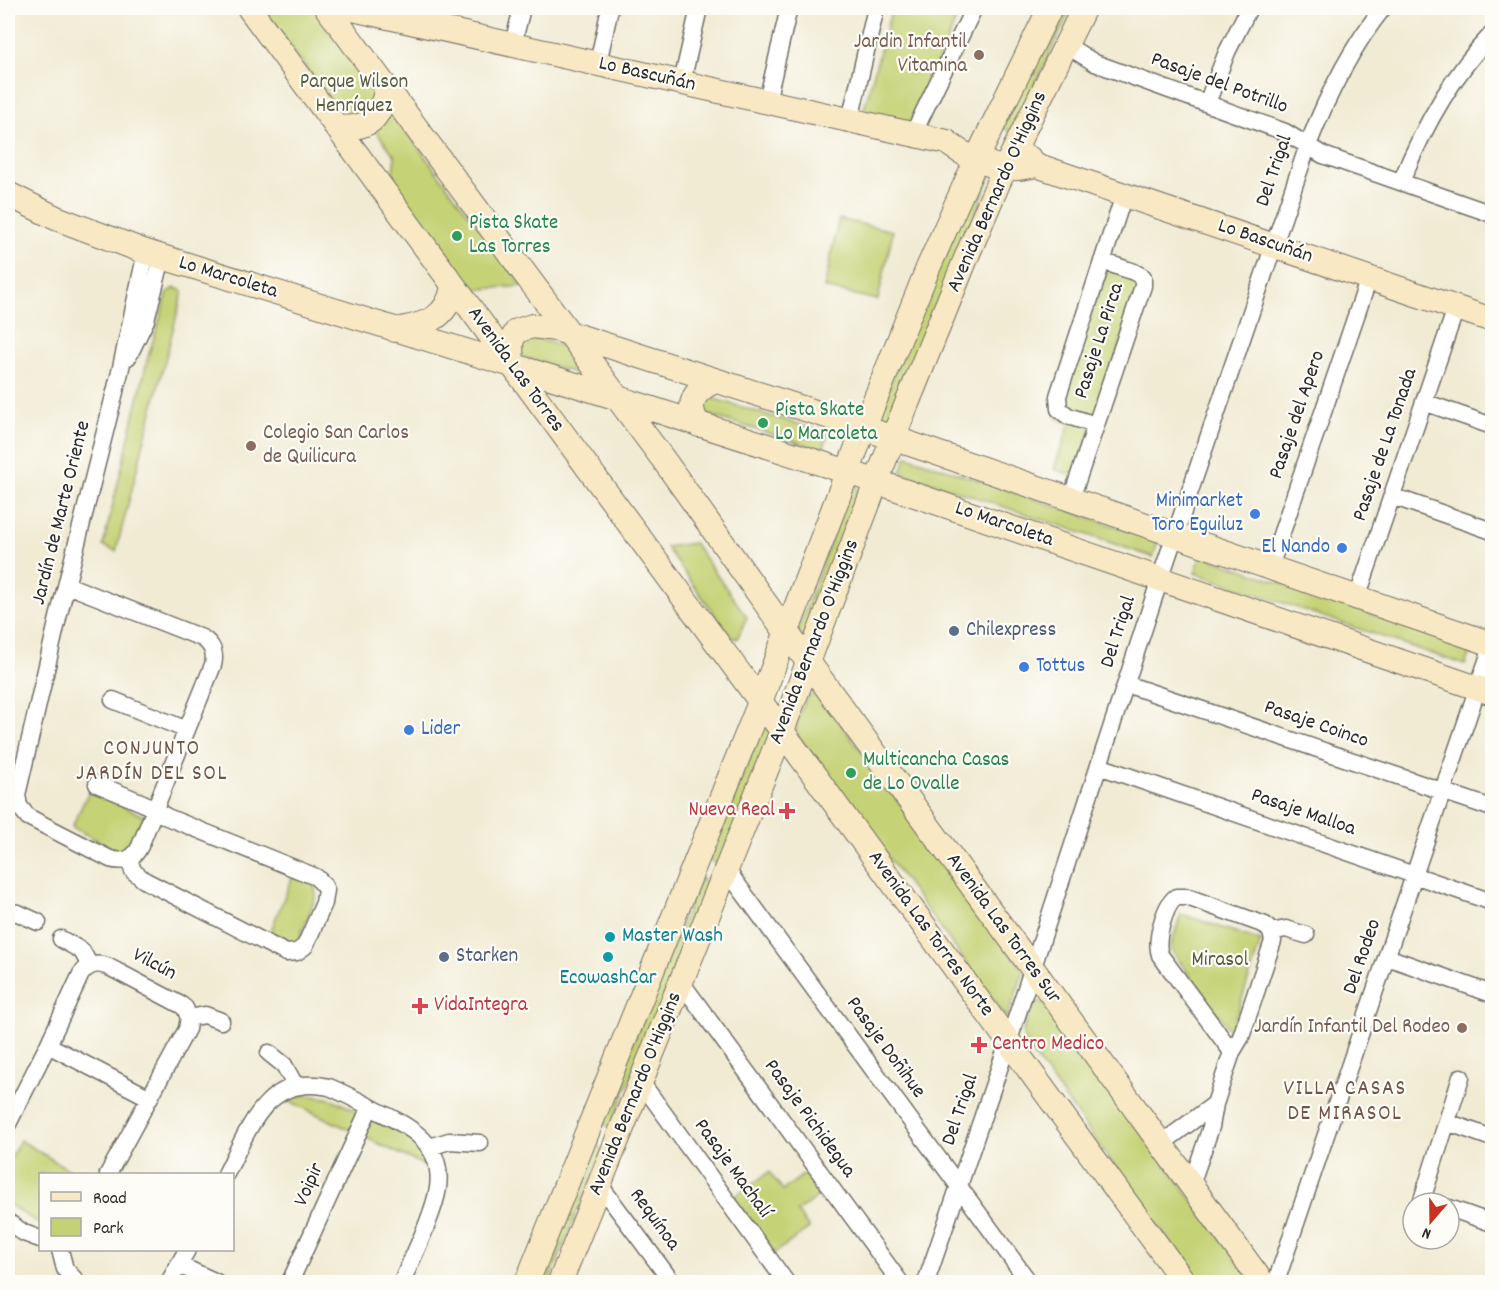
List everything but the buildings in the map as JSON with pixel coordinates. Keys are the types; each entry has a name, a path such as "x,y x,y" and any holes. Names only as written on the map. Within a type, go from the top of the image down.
{"main road":[{"name":"Avenida Las Torres","path":"249,8 453,286 505,338 512,366 782,731"},
{"path":"327,8 663,459 809,663"},
{"name":"Lo Bascuñán","path":"348,8 417,15 513,44 946,142 967,138 981,150 1024,168 1036,165 1492,320"},
{"name":"Avenida Bernardo O'Higgins","path":"527,1282 760,702 864,428 928,268 981,150 1050,8"},
{"name":"Avenida Bernardo O'Higgins","path":"560,1282 809,663 893,438 1009,160 1084,8"},
{"path":"336,127 355,128 373,120 379,112 387,89"},
{"name":"Lo Marcoleta","path":"8,194 56,218 154,255 618,398 848,472 1485,691"},
{"path":"395,330 419,326 444,311 451,300 453,286"},
{"name":"Lo Marcoleta","path":"455,349 505,338 532,326 547,327 569,333 864,428 1492,645"},
{"path":"663,459 667,435 691,422 696,394 702,387 716,381"},
{"name":"Avenida Las Torres Sur","path":"809,663 1262,1282"},
{"name":"Avenida Las Torres Norte","path":"782,731 1184,1282"},
{"path":"657,959 670,959 683,976"},
{"path":"592,1122 604,1131 620,1132"}],"street":[{"path":"513,44 522,8"},
{"path":"598,63 610,8"},
{"path":"682,82 699,8"},
{"path":"767,102 789,8"},
{"path":"850,120 876,8"},
{"path":"913,134 973,8"},
{"path":"1207,104 1245,8"},
{"name":"Del Trigal","path":"926,1282 1008,1042 1160,579 1308,145 1336,82 1363,36 1383,8"},
{"path":"1401,182 1422,135 1445,93 1492,34"},
{"name":"Pasaje del Potrillo","path":"1066,45 1095,63 1285,132 1323,155 1491,210"},
{"name":"Pasaje La Pirca","path":"1096,425 1068,416 1059,409 1058,396 1124,195"},
{"name":"Jardín de Marte Oriente","path":"129,859 117,861 110,859 28,817 19,807 18,789 120,372 154,255"},
{"name":"Pasaje La Pirca","path":"1071,499 1143,286 1143,277 1102,261"},
{"name":"Pasaje del Apero","path":"1270,567 1369,278"},
{"name":"Pasaje de La Tonada","path":"1357,598 1456,308"},
{"path":"1424,402 1492,426"},
{"path":"1392,496 1492,531"},
{"path":"67,585 202,638 213,649 213,665 155,810 138,852 129,859 133,871 144,880 281,951 297,952 305,946 324,903 326,890 323,884 312,875 167,817 155,810 143,803 97,784"},
{"name":"Del Rodeo","path":"1276,1282 1443,792 1485,691 1492,645"},
{"name":"Pasaje Coinco","path":"1126,684 1492,808"},
{"path":"113,700 187,730"},
{"name":"Pasaje Malloa","path":"1099,766 1492,902"},
{"name":"Pasaje Doñihue","path":"726,869 1029,1282"},
{"path":"1191,1185 1211,1127 1215,1104 1232,1052 1241,1037 1272,945 1271,932 1261,923 1181,896 1176,897 1171,901 1157,942 1160,955 1232,1052"},
{"path":"8,912 18,913 38,922"},
{"path":"1271,932 1286,929 1306,935"},
{"path":"8,1124 81,974 90,966 82,951 62,939"},
{"path":"1387,957 1492,994"},
{"name":"Vilcún","path":"90,966 103,964 119,972 181,1005 185,1008 189,1018"},
{"name":"Pasaje Pichidegua","path":"683,976 900,1282"},
{"path":"109,1173 187,1029 189,1018 205,1015 221,1021"},
{"path":"48,1045 148,1098"},
{"path":"269,1053 284,1065 295,1085"},
{"path":"1429,1191 1461,1077"},
{"name":"Pasaje Machalí","path":"640,1082 786,1282"},
{"path":"227,1173 260,1110 277,1094 295,1085 317,1084 329,1087 411,1128 430,1147 437,1168 438,1189 402,1282"},
{"path":"1161,1144 1215,1104"},
{"name":"Voipir","path":"290,1282 370,1107"},
{"path":"1447,1122 1492,1138"},
{"path":"430,1147 449,1141 480,1143"},
{"name":"Requínoa","path":"599,1184 672,1282"},
{"path":"1461,1212 1492,1223"},
{"path":"8,1225 39,1239"},
{"path":"60,1251 65,1269 77,1282"},
{"path":"170,1282 186,1251"},
{"path":"179,1265 216,1282"}],"green space":[{"name":"Parque Wilson Henríquez","path":"262,8 319,8 382,93 381,101 347,124"},
{"path":"892,8 932,8 955,22 911,124 862,116"},
{"path":"1056,8 1072,8 1011,132 1000,126"},
{"name":"Pista Skate Las Torres","path":"390,110 523,286 468,290 391,186 395,156 374,129"},
{"path":"979,167 994,168 892,419 877,416"},
{"path":"839,219 893,231 878,300 824,288"},
{"path":"1107,269 1142,280 1075,476 1054,469 1070,423 1056,418"},
{"path":"175,288 183,291 116,551 103,546 148,357 168,292"},
{"path":"533,337 574,350 591,378 520,356 515,342"},
{"name":"Pista Skate Lo Marcoleta","path":"705,396 828,433 823,450 699,412"},
{"path":"907,456 1158,541 1153,557 901,472"},
{"path":"851,486 857,487 858,490 823,584 808,642 798,630"},
{"path":"694,543 747,617 737,639 731,637 666,547"},
{"path":"1201,555 1471,649 1465,665 1195,573"},
{"path":"818,693 1024,971 1007,1018 796,733 804,703 809,696"},
{"path":"764,722 773,735 722,868 709,860"},
{"path":"89,791 144,816 127,851 119,852 72,827"},
{"path":"293,876 314,883 316,896 297,944 287,946 269,935"},
{"path":"701,878 709,885 611,1126 604,1125 601,1120"},
{"name":"Mirasol","path":"1181,914 1261,941 1231,1032 1170,948"},
{"path":"1040,1001 1047,1004 1253,1282 1199,1282 1024,1042 1023,1031 1032,1005"},
{"path":"306,1095 332,1099 412,1138 422,1152 427,1167 285,1099"},
{"path":"20,1140 74,1173 39,1173 39,1223 8,1204 8,1163"},
{"path":"593,1140 602,1150 549,1282 536,1282"},
{"path":"811,1169 827,1189 797,1212 809,1228 775,1253 733,1198 769,1172 783,1190"}],"place":[{"name":"Jardin Infantil Vitamina","path":"979,55"},
{"name":"Pista Skate Las Torres","path":"457,236"},
{"name":"Pista Skate Lo Marcoleta","path":"763,423"},
{"name":"Colegio San Carlos de Quilicura","path":"251,446"},
{"name":"Minimarket Toro Eguiluz","path":"1255,514"},
{"name":"El Nando","path":"1342,548"},
{"name":"Chilexpress","path":"954,631"},
{"name":"Tottus","path":"1024,667"},
{"name":"Lider","path":"409,730"},
{"name":"Multicancha Casas de Lo Ovalle","path":"851,773"},
{"name":"Nueva Real","path":"787,811"},
{"name":"Master Wash","path":"610,937"},
{"name":"Starken","path":"444,957"},
{"name":"EcowashCar","path":"608,957"},
{"name":"VidaIntegra","path":"420,1006"},
{"name":"Jardín Infantil Del Rodeo","path":"1462,1028"},
{"name":"Centro Medico","path":"979,1045"}],"district":[{"name":"CONJUNTO JARDÍN DEL SOL","path":"152,762"},
{"name":"VILLA CASAS DE MIRASOL","path":"1345,1102"}]}
